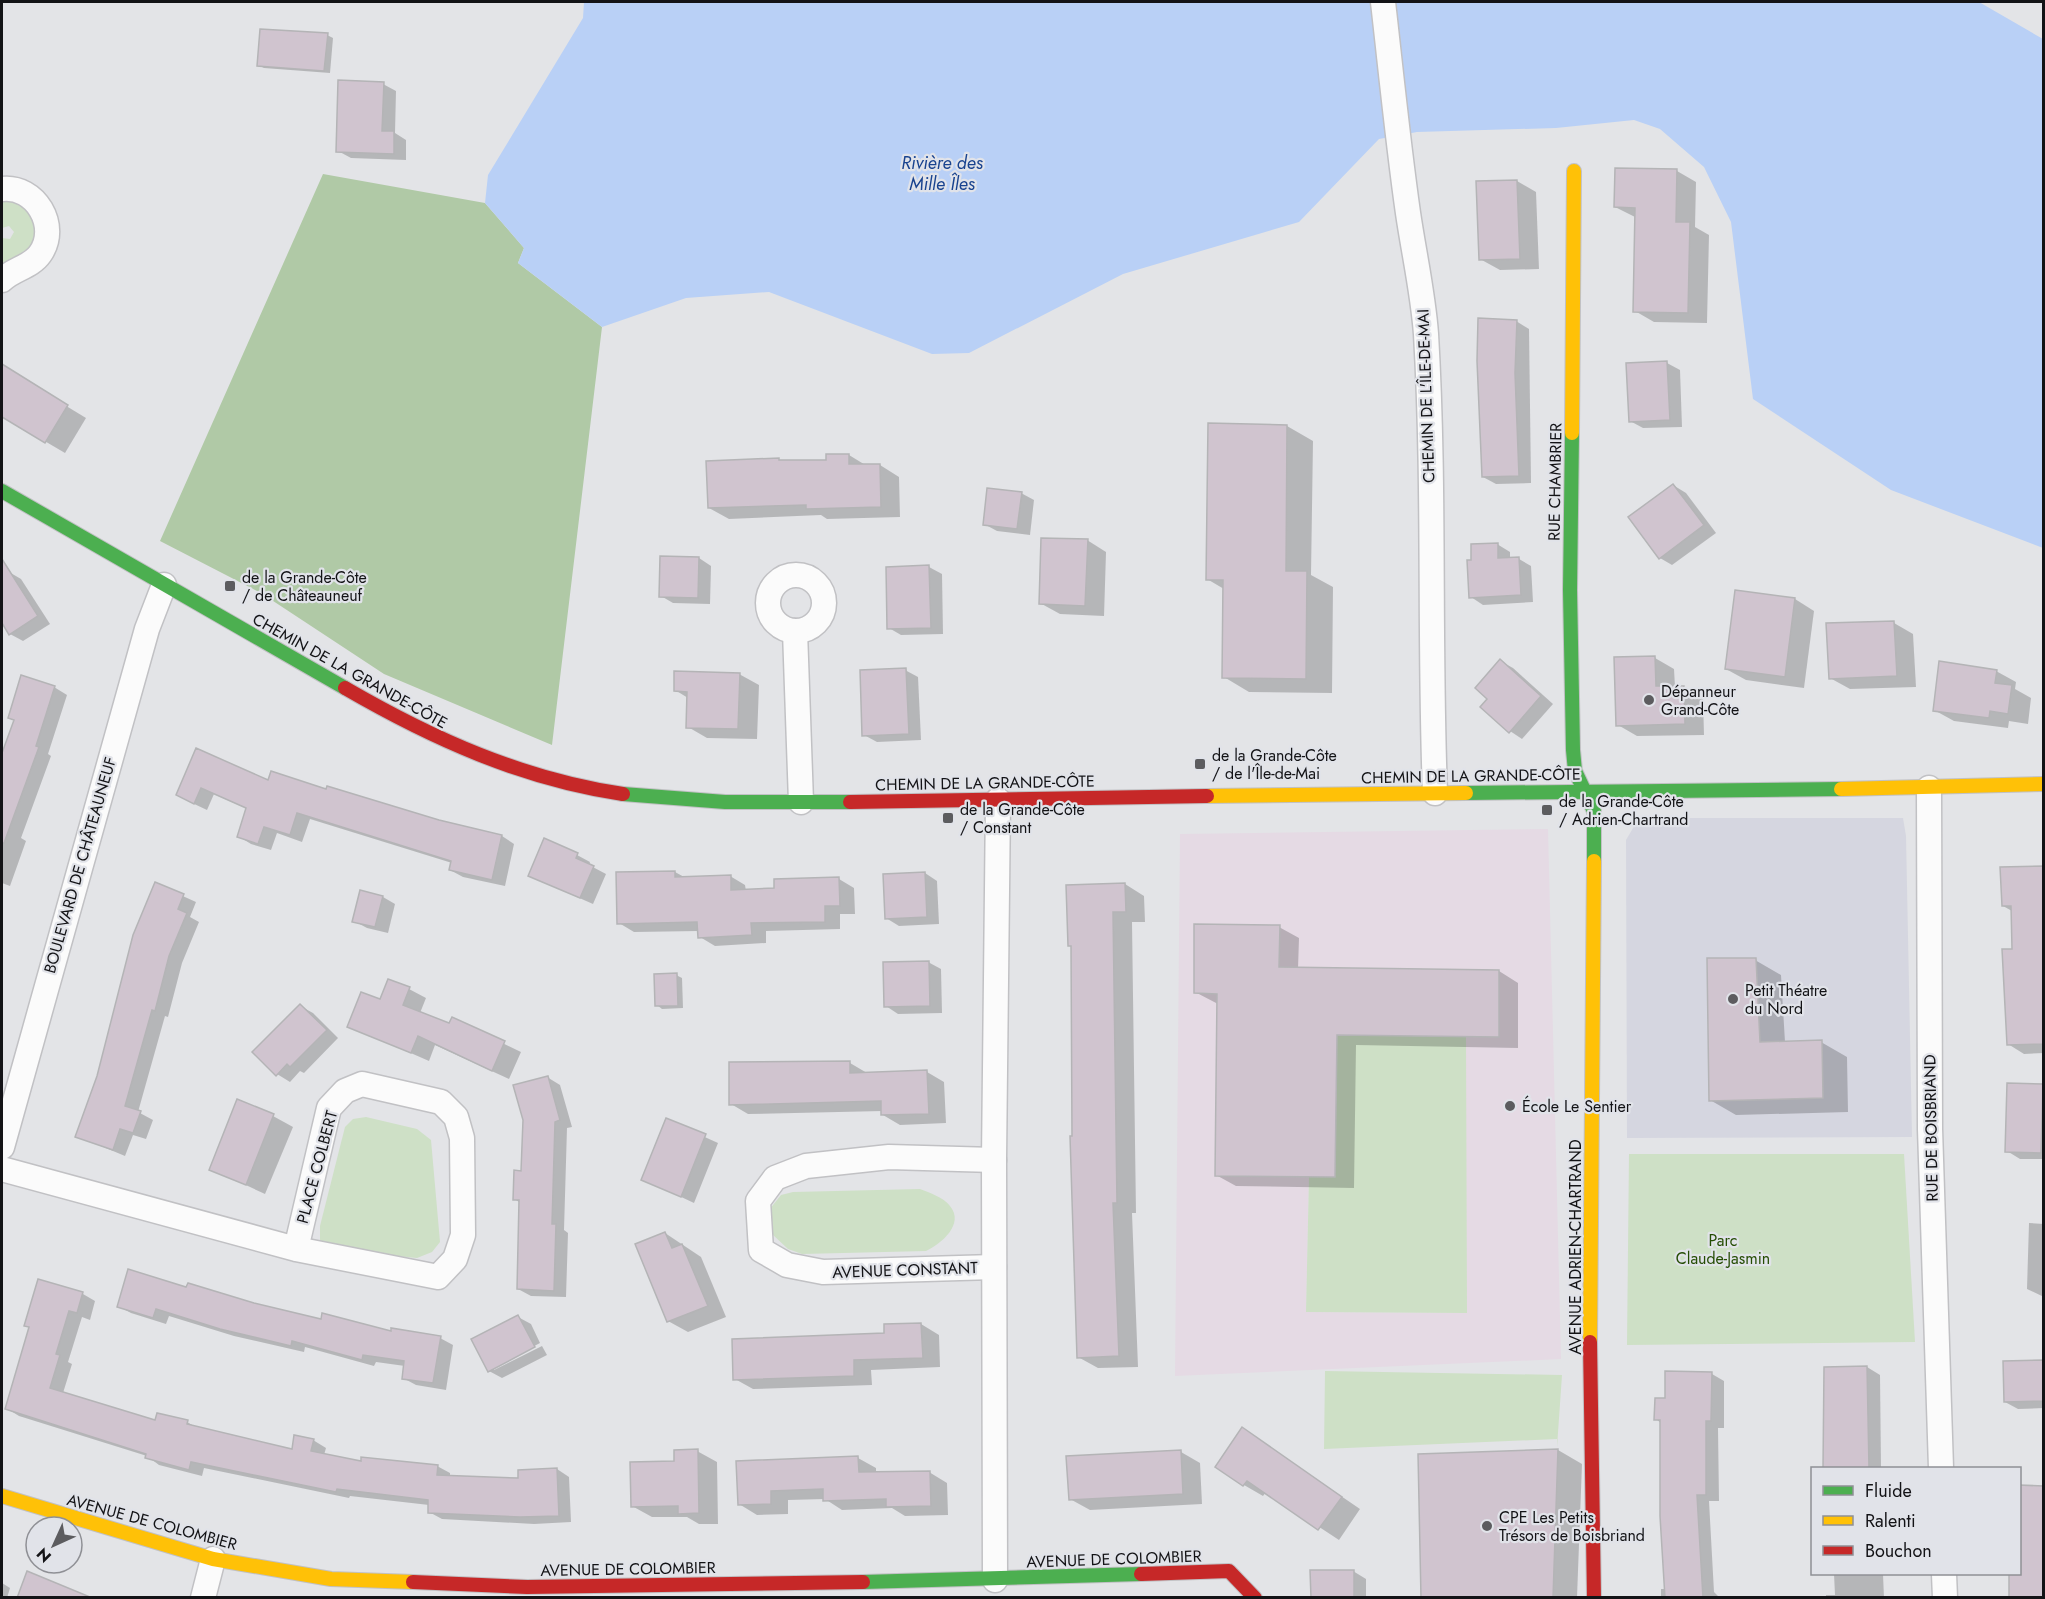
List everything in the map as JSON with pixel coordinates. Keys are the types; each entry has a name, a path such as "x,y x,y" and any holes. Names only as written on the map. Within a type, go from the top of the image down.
{"street":[{"name":"CHEMIN DE L'ÎLE-DE-MAI","path":"1383,2 1401,157 1426,332 1430,418 1431,647 1435,793"},
{"name":"RUE CHAMBRIER","path":"1574,171 1571,640 1575,771 1585,791"},
{"path":"2,189 15,190 33,200 45,216 47,236 38,257 2,280"},
{"name":"CHEMIN DE LA GRANDE-CÔTE","path":"2,491 402,722 453,745 521,771 596,790 658,800 801,802 998,800 1929,788 2043,784"},
{"name":"BOULEVARD DE CHÂTEAUNEUF","path":"2,1147 147,629 164,585"},
{"path":"795,631 801,802"},
{"name":"RUE DE BOISBRIAND","path":"1929,788 1930,1129 1941,1467"},
{"name":"AVENUE ADRIEN-CHARTRAND","path":"1585,791 1594,811 1590,1315 1594,1598"},
{"name":"AVENUE CONSTANT","path":"994,1580 994,1160 998,800"},
{"name":"PLACE COLBERT","path":"2,1169 296,1249 438,1276 455,1259 463,1235 462,1138 456,1117 441,1102 362,1084 345,1091 329,1108 296,1249"},
{"name":"AVENUE CONSTANT","path":"994,1160 889,1157 806,1167 775,1178 758,1201 761,1250 787,1265 823,1272 994,1267"},
{"name":"AVENUE DE COLOMBIER","path":"2,1496 213,1559 331,1579 527,1587 994,1580 1229,1571 1255,1598"},
{"path":"203,1598 213,1559"},
{"path":"1944,1575 1945,1598"}],"shaded area":[{"path":"1639,818 1903,818 1906,836 1912,1137 1627,1138 1626,840"},
{"name":"École Le Sentier","path":"1548,829 1561,1359 1175,1376 1180,834","holes":["1194,925 1279,967 1499,970 1499,1037 1466,1037 1466,1313 1306,1312 1309,1177 1215,1175 1217,994 1194,993"]}],"green space":[{"path":"323,174 485,203 524,248 518,263 602,327 552,745 384,674 261,593 160,541"},
{"path":"2,199 26,208 33,219 35,235 33,245 2,266 2,238 10,239 14,232 9,226 2,228"},
{"path":"1337,1035 1466,1037 1467,1313 1306,1312 1309,1177 1335,1177"},
{"path":"366,1117 417,1129 431,1140 440,1242 432,1252 417,1258 329,1249 320,1240 320,1226 345,1127 353,1119"},
{"name":"Parc Claude-Jasmin","path":"1629,1154 1904,1154 1915,1342 1627,1345"},
{"path":"920,1189 944,1200 954,1213 955,1220 949,1233 938,1244 926,1251 802,1254 788,1249 771,1233 769,1210 781,1195 793,1192"},
{"path":"1325,1371 1562,1375 1557,1447 1557,1439 1324,1449"}],"water":[{"name":"Rivière des Mille Îles","path":"584,2 1979,2 2043,39 2043,548 1891,490 1753,399 1731,222 1704,167 1660,129 1634,120 1556,128 1417,132 1379,139 1299,222 1123,274 969,353 932,354 769,292 686,298 602,327 518,263 524,248 485,203 488,175 583,18"}],"building":[{"path":"260,29 328,33 324,71 257,66"},
{"path":"338,80 384,82 382,131 394,131 394,154 336,152"},
{"path":"1615,168 1677,169 1676,222 1690,222 1688,313 1633,312 1635,208 1614,207"},
{"path":"1517,180 1520,259 1479,260 1476,181"},
{"path":"1478,318 1517,320 1515,373 1519,476 1482,477 1477,361"},
{"path":"1667,361 1670,420 1629,422 1626,363"},
{"path":"2,364 68,405 45,443 2,417"},
{"path":"1208,423 1287,425 1286,571 1307,571 1306,679 1222,678 1223,580 1206,580"},
{"path":"826,454 849,454 849,464 880,464 881,507 806,509 806,505 708,508 706,461 779,458 779,460 826,460"},
{"path":"1673,484 1704,525 1659,559 1628,517"},
{"path":"987,488 1022,492 1017,529 983,525"},
{"path":"1041,538 1088,539 1085,606 1039,604"},
{"path":"1498,543 1498,558 1519,557 1521,595 1469,598 1467,560 1471,560 1471,544"},
{"path":"660,556 699,557 698,598 659,597"},
{"path":"2,559 38,616 9,635 2,623"},
{"path":"929,565 931,628 887,629 886,567"},
{"path":"1735,590 1795,598 1785,677 1725,669"},
{"path":"1894,621 1897,676 1829,679 1826,623"},
{"path":"1655,656 1656,686 1684,686 1685,724 1616,726 1614,657"},
{"path":"1500,659 1541,696 1509,733 1480,707 1487,699 1475,688"},
{"path":"1939,661 1997,670 1995,683 2012,685 2008,714 1990,711 1989,718 1933,711"},
{"path":"906,668 909,734 862,736 860,670"},
{"path":"674,671 740,673 738,729 686,728 687,692 674,691"},
{"path":"21,675 55,686 36,746 39,747 4,843 2,843 2,753 14,720 8,718"},
{"path":"196,748 268,780 271,771 326,789 327,786 439,820 502,835 492,880 449,870 451,861 297,813 290,835 264,827 258,844 237,837 246,808 201,788 194,804 176,795"},
{"path":"544,838 578,853 576,858 594,866 580,898 528,876"},
{"path":"2043,866 2043,1044 2007,1045 2002,949 2012,949 2011,906 2002,906 2000,867"},
{"path":"675,871 675,877 731,875 731,890 774,888 774,879 839,877 840,906 825,906 825,922 751,923 752,935 698,938 697,922 617,924 616,872"},
{"path":"925,872 927,917 885,919 883,874"},
{"path":"155,882 184,894 178,909 187,913 169,956 155,1011 152,1010 125,1106 141,1111 133,1133 120,1129 113,1150 75,1137 97,1076 133,935"},
{"path":"1125,883 1126,912 1113,912 1117,1203 1113,1203 1119,1356 1077,1358 1070,1136 1072,1136 1071,946 1068,946 1066,885"},
{"path":"360,890 383,896 375,927 352,922"},
{"path":"1194,924 1280,925 1279,967 1499,970 1499,1037 1337,1035 1335,1177 1215,1176 1217,994 1194,993"},
{"name":"Petit Théatre du Nord","path":"1707,958 1756,958 1760,1042 1822,1040 1823,1098 1709,1101"},
{"path":"929,961 930,1006 884,1007 883,962"},
{"path":"677,973 678,1006 655,1006 654,974"},
{"path":"388,979 410,987 403,1005 449,1023 452,1017 505,1041 492,1071 418,1036 411,1053 347,1027 361,992 380,999"},
{"path":"300,1004 327,1030 290,1067 287,1064 276,1076 252,1052"},
{"path":"850,1061 850,1073 927,1070 929,1114 881,1115 881,1101 729,1105 729,1062"},
{"path":"548,1076 560,1120 555,1122 552,1224 556,1224 554,1291 517,1289 519,1200 513,1200 514,1170 521,1171 523,1120 513,1085"},
{"path":"2007,1083 2043,1084 2041,1153 2005,1152"},
{"path":"237,1099 274,1114 246,1185 209,1170"},
{"path":"666,1118 706,1134 681,1197 641,1180"},
{"path":"665,1232 672,1248 682,1244 708,1306 667,1322 635,1244"},
{"path":"128,1269 186,1287 188,1283 254,1303 321,1319 322,1313 391,1331 391,1328 441,1336 433,1383 402,1379 404,1361 363,1355 362,1360 292,1341 291,1346 220,1329 156,1309 153,1318 117,1307"},
{"path":"38,1279 83,1292 77,1313 69,1311 56,1354 60,1355 50,1388 155,1420 157,1413 188,1420 187,1424 292,1449 294,1435 314,1439 311,1451 361,1461 361,1457 438,1465 437,1475 518,1478 518,1470 557,1468 559,1516 520,1517 428,1513 428,1500 337,1489 336,1492 191,1462 189,1470 145,1458 146,1454 5,1409 29,1327 24,1326"},
{"path":"518,1315 535,1347 488,1372 471,1339"},
{"path":"921,1323 923,1358 854,1360 854,1376 733,1380 732,1339 884,1333 884,1324"},
{"path":"2043,1360 2043,1401 2004,1402 2003,1361"},
{"path":"1867,1366 1869,1467 1823,1467 1824,1367"},
{"path":"1665,1371 1712,1372 1711,1421 1706,1421 1706,1495 1697,1495 1703,1598 1665,1598 1660,1516 1660,1420 1654,1420 1655,1398 1665,1398"},
{"path":"1242,1427 1342,1497 1318,1530 1247,1481 1243,1486 1215,1467"},
{"path":"698,1449 699,1513 678,1514 678,1506 631,1507 630,1462 674,1461 674,1450"},
{"name":"CPE Les Petits Trésors de Boisbriand","path":"1558,1449 1553,1598 1421,1598 1418,1454"},
{"path":"1181,1450 1183,1494 1069,1500 1066,1456"},
{"path":"858,1456 859,1472 930,1471 931,1506 886,1507 886,1499 823,1501 823,1489 771,1491 771,1504 738,1505 736,1461"},
{"path":"2021,1485 2043,1486 2043,1598 2009,1598 2009,1575 2021,1575"},
{"path":"1310,1570 1354,1570 1354,1598 1311,1598"},
{"path":"26,1575 37,1575 90,1597 90,1598 17,1598"}],"traffic: fast":[{"path":"1572,433 1570,590 1573,750 1575,771 1594,811 1594,861"},
{"path":"2,491 345,688"},
{"path":"1466,793 1841,789"},
{"path":"623,794 725,802 850,802"},
{"path":"863,1582 1141,1574"}],"traffic: slow":[{"path":"1572,433 1574,171"},
{"path":"1841,789 2044,784"},
{"path":"1207,796 1466,793"},
{"path":"1590,1342 1594,861"},
{"path":"2,1496 213,1559 331,1579 413,1582"}],"traffic: jam":[{"path":"345,688 411,724 479,755 549,778 623,794"},
{"path":"850,802 1207,796"},
{"path":"1590,1342 1594,1598"},
{"path":"1141,1574 1229,1571 1255,1598"},
{"path":"413,1582 527,1587 863,1582"}],"place":[{"name":"de la Grande-Côte / de Châteauneuf","path":"230,586"},
{"name":"Dépanneur Grand-Côte","path":"1649,700"},
{"name":"de la Grande-Côte / de l'Île-de-Mai","path":"1200,764"},
{"name":"de la Grande-Côte / Adrien-Chartrand","path":"1547,810"},
{"name":"de la Grande-Côte / Constant","path":"948,818"},
{"name":"Petit Théatre du Nord","path":"1733,999"},
{"name":"École Le Sentier","path":"1510,1106"},
{"name":"CPE Les Petits Trésors de Boisbriand","path":"1487,1526"}]}
